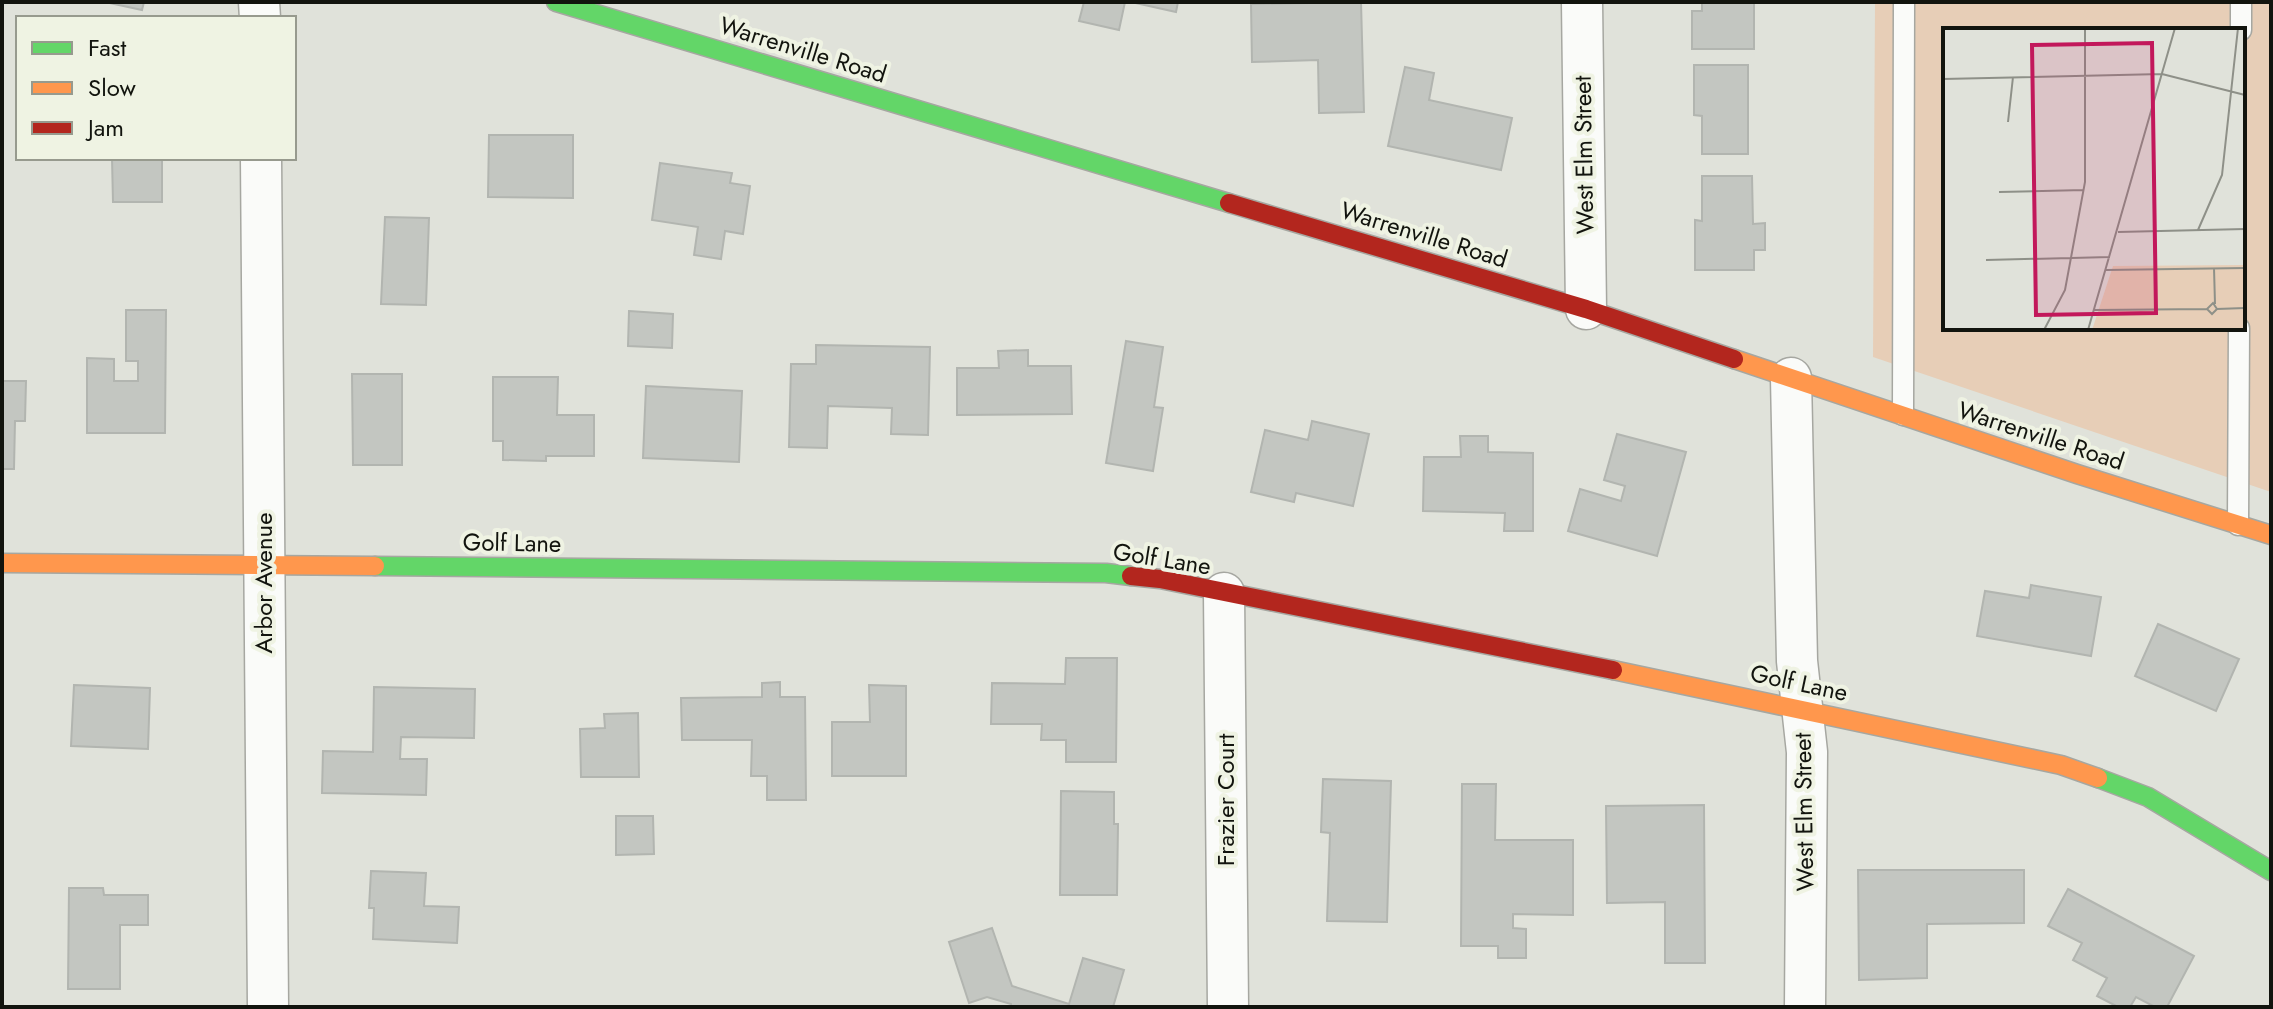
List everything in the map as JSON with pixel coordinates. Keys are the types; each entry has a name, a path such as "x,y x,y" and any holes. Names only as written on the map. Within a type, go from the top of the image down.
{"street":[{"name":"Warrenville Road","path":"556,2 1586,309 2271,535"},
{"name":"West Elm Street","path":"1582,2 1586,309"},
{"name":"Arbor Avenue","path":"261,160 268,1007"},
{"name":"West Elm Street","path":"1791,378 1797,661 1807,752 1805,1007"},
{"name":"Golf Lane","path":"2,563 1106,573 1160,579 1801,708 2061,765 2148,797 2271,871"},
{"name":"Frazier Court","path":"1224,593 1228,1007"}],"lane":[{"path":"1903,415 1904,2"},
{"path":"2241,2 2241,28"},
{"path":"2238,525 2239,330"}],"shaded area":[{"path":"1875,2 2271,2 2271,492 1873,357"}],"building":[{"path":"105,2 144,2 142,10"},
{"path":"1084,2 1125,2 1119,30 1079,21"},
{"path":"1131,2 1178,2 1176,12"},
{"path":"1361,2 1364,112 1319,113 1318,60 1252,62 1251,4"},
{"path":"1702,2 1754,2 1754,49 1692,49 1692,11 1702,11"},
{"path":"1694,65 1748,65 1748,154 1702,154 1702,116 1694,115"},
{"path":"1405,67 1434,73 1429,100 1512,118 1501,170 1388,146"},
{"path":"489,135 573,135 573,198 488,197"},
{"path":"112,160 162,160 162,202 113,202"},
{"path":"660,163 732,173 730,183 750,186 743,234 725,231 721,259 694,255 698,227 652,220"},
{"path":"1702,176 1752,176 1753,224 1765,223 1765,250 1754,250 1754,270 1695,270 1695,220 1702,221"},
{"path":"385,217 429,218 426,305 381,304"},
{"path":"126,310 166,310 165,433 87,433 87,358 114,359 114,381 138,381 138,361 126,361"},
{"path":"629,311 673,314 672,348 628,346"},
{"path":"1126,341 1163,347 1154,407 1163,408 1153,471 1106,463"},
{"path":"816,345 930,347 928,435 891,434 892,408 828,406 827,448 789,447 791,364 816,364"},
{"path":"1028,350 1028,366 1071,366 1072,414 957,415 957,368 999,368 998,351"},
{"path":"352,374 402,374 402,465 353,465"},
{"path":"493,377 558,377 557,415 594,415 594,456 546,456 546,461 503,460 503,441 493,441"},
{"path":"2,381 26,381 25,421 15,421 14,469 2,469"},
{"path":"646,386 742,391 739,462 643,458"},
{"path":"1312,421 1369,434 1353,506 1296,493 1294,502 1251,492 1265,430 1308,440"},
{"path":"1617,434 1686,452 1657,556 1568,531 1580,489 1621,501 1625,486 1604,480"},
{"path":"1460,436 1488,436 1488,452 1533,453 1533,531 1504,531 1505,513 1423,511 1424,457 1461,457"},
{"path":"2031,585 2101,597 2091,656 1977,636 1985,591 2029,598"},
{"path":"2158,624 2239,659 2216,711 2135,676"},
{"path":"1066,658 1117,658 1116,762 1066,762 1066,740 1041,740 1042,724 991,724 992,683 1065,684"},
{"path":"780,682 780,697 805,697 806,800 767,800 767,776 751,776 752,740 682,740 681,698 762,697 762,683"},
{"path":"74,685 150,688 148,749 71,746"},
{"path":"869,685 906,686 906,776 832,776 832,722 870,722"},
{"path":"374,687 475,689 474,738 401,737 400,759 427,759 426,795 322,793 323,751 373,752"},
{"path":"638,713 639,777 581,777 580,729 605,728 604,714"},
{"path":"1323,779 1391,781 1387,922 1327,921 1330,833 1321,832"},
{"path":"1462,784 1496,784 1495,840 1573,840 1573,915 1513,914 1513,928 1526,929 1526,958 1498,958 1498,946 1461,946"},
{"path":"1061,791 1114,792 1114,824 1118,824 1117,895 1060,895"},
{"path":"1704,805 1705,963 1665,963 1665,902 1607,903 1606,806"},
{"path":"616,816 653,816 654,854 616,855"},
{"path":"1858,870 2024,870 2024,923 1927,924 1927,978 1859,980"},
{"path":"371,871 426,873 424,906 459,907 457,943 373,939 374,908 369,908"},
{"path":"69,888 103,888 104,895 148,895 148,925 120,925 120,989 68,989"},
{"path":"2068,889 2194,956 2167,1007 2155,1007 2136,997 2130,1007 2118,1007 2097,996 2107,978 2073,960 2082,943 2048,926"},
{"path":"992,928 1012,986 1069,1004 1083,958 1124,970 1113,1007 1011,1007 1011,1004 987,997 969,1003 949,942"}],"traffic: fast":[{"path":"556,2 1229,203"},
{"path":"375,566 1106,573 1131,576"},
{"path":"2098,778 2148,797 2271,871"}],"traffic: slow":[{"path":"1734,359 2077,474 2271,535"},
{"path":"2,563 375,566"},
{"path":"1613,670 2061,765 2098,778"}],"traffic: jam":[{"path":"1229,203 1586,309 1734,359"},
{"path":"1131,576 1160,579 1613,670"}]}
